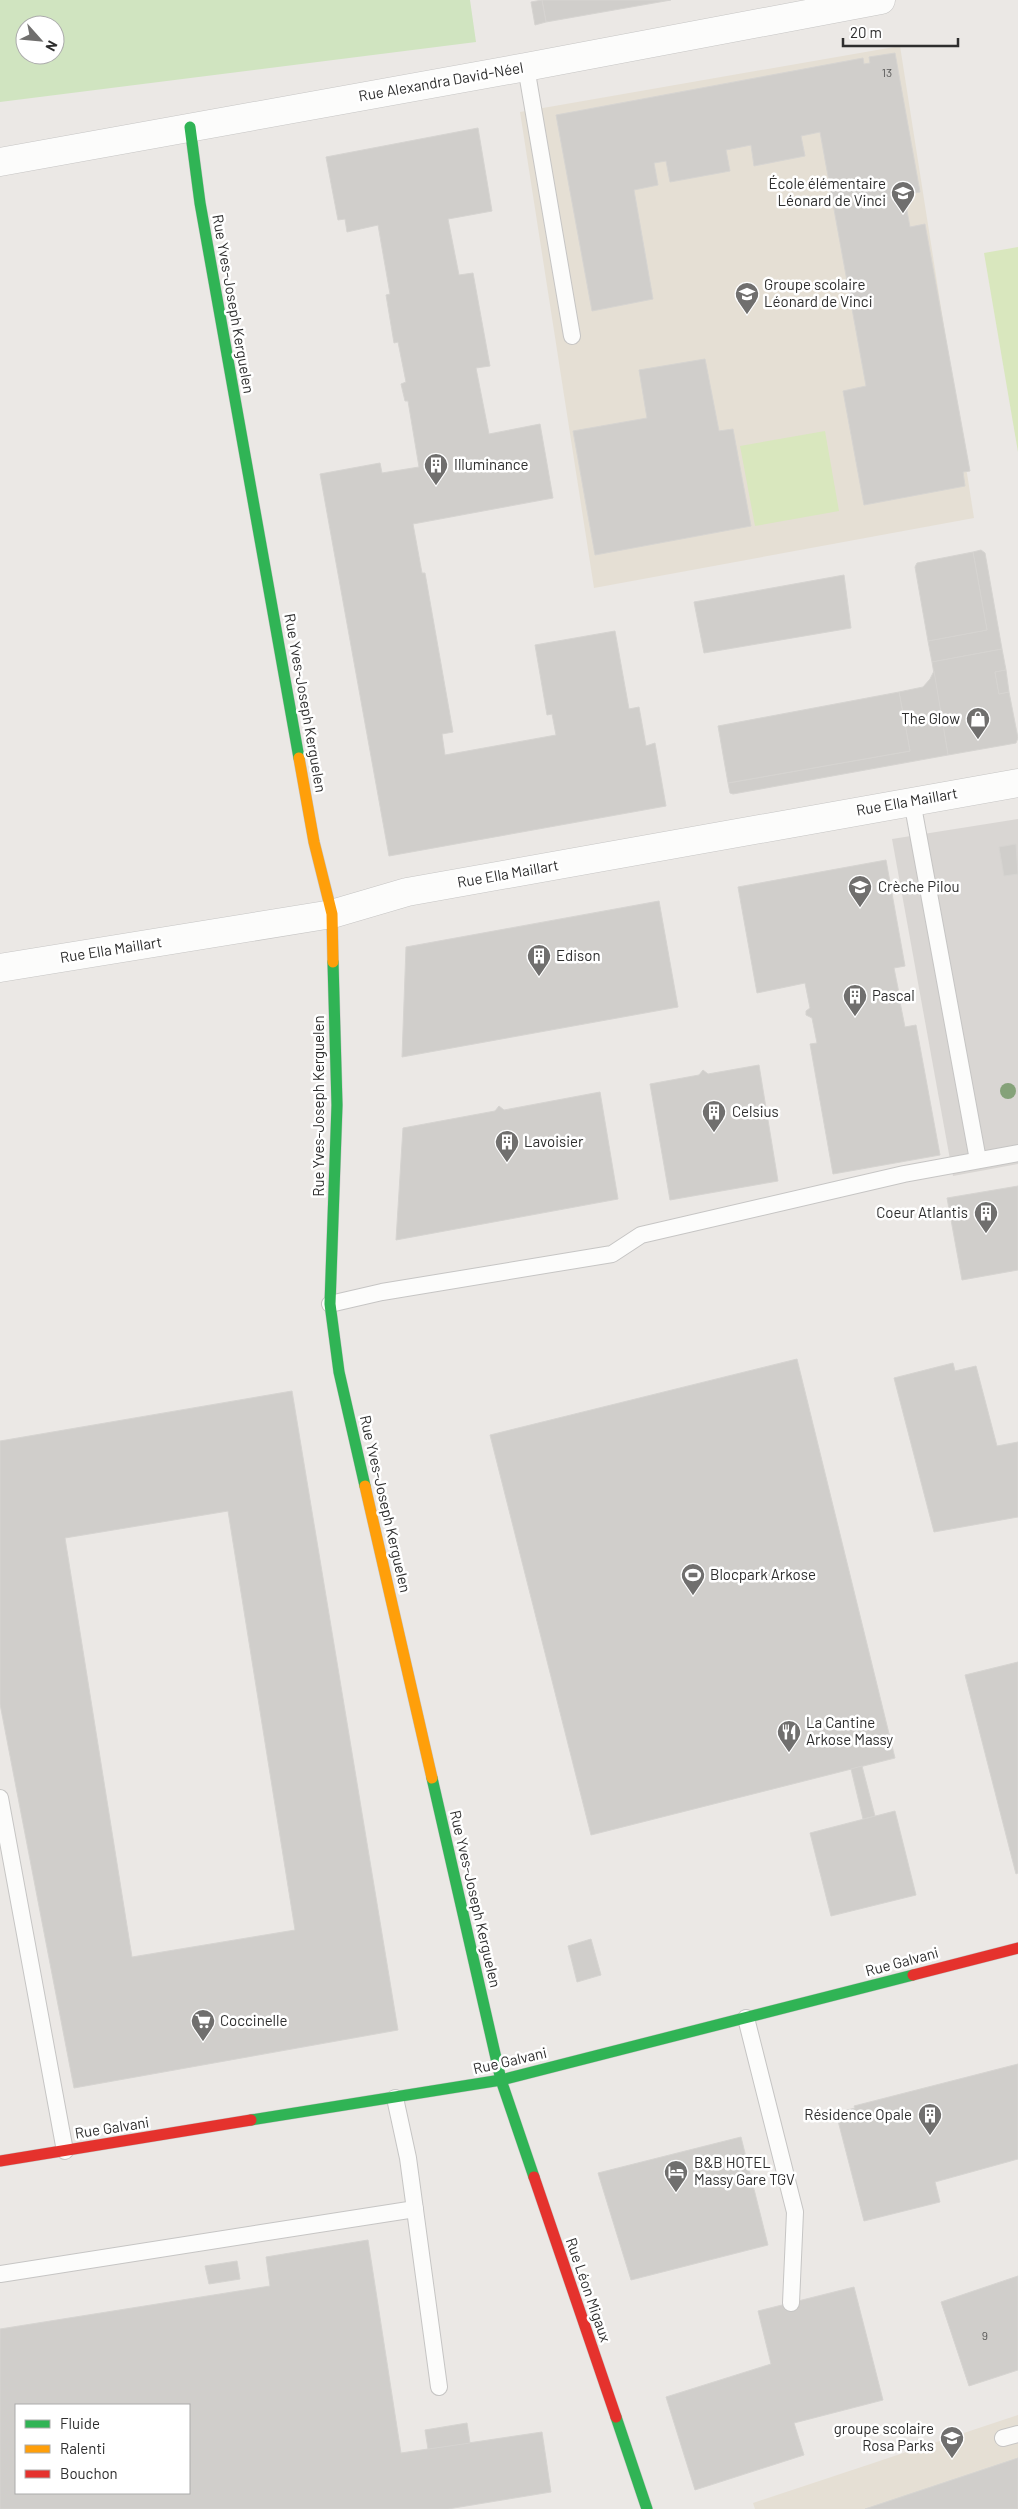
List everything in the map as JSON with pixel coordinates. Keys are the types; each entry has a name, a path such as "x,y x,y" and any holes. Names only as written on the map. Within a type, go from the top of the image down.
{"street":[{"name":"Rue Alexandra David-Néel","path":"0,162 526,67 881,0"},
{"name":"Rue Yves-Joseph Kerguelen","path":"190,127 199,194 307,803 332,914 337,1105 330,1304 340,1372 501,2080"},
{"name":"Rue Ella Maillart","path":"0,968 332,914 407,892 1018,783"},
{"name":"Rue Galvani","path":"0,2161 501,2080 1018,1948"},
{"name":"Rue Léon Migaux","path":"501,2080 647,2509"}],"lane":[{"path":"526,67 572,336"},
{"path":"912,801 978,1160"},
{"path":"330,1304 382,1292 612,1254 641,1235 904,1174 1018,1153"},
{"path":"0,1798 65,2151"},
{"path":"746,2018 796,2212 791,2303"},
{"path":"395,2098 408,2158 439,2387"},
{"path":"0,2274 415,2209"}],"shaded area":[{"name":"Groupe scolaire Léonard de Vinci","path":"900,46 974,518 594,588 520,112"},
{"path":"1018,819 1018,1164 953,1176 892,839"},
{"name":"groupe scolaire Rosa Parks","path":"1018,2415 1018,2509 755,2509 753,2503"}],"green space":[{"path":"0,0 470,0 476,42 0,102"},
{"path":"1018,247 1018,452 984,253"},
{"path":"825,431 839,511 755,526 740,446"}],"building":[{"path":"542,0 671,0 546,22"},
{"path":"542,0 546,22 535,25 531,2"},
{"path":"895,53 920,192 904,195 910,227 925,224 970,471 963,472 965,486 864,505 843,391 866,386 820,132 801,136 805,156 754,166 751,145 726,150 730,171 670,182 666,161 654,163 658,185 634,190 653,299 592,311 556,115 863,58 864,64 870,63 869,57"},
{"name":"Illuminance","path":"478,128 492,211 448,219 459,275 473,273 490,366 476,368 489,434 540,424 553,498 413,524 422,573 425,573 453,732 442,734 445,755 556,735 552,714 547,715 535,645 615,631 629,709 639,707 646,746 655,743 666,806 389,856 320,474 380,463 382,473 419,467 408,401 405,401 401,384 406,382 398,342 394,343 386,295 390,294 378,225 347,232 345,219 338,220 326,157"},
{"path":"705,359 719,431 733,429 751,526 595,555 573,431 647,418 639,370"},
{"path":"981,550 985,553 1002,649 932,662 928,641 987,630 973,552"},
{"path":"973,552 987,630 928,641 915,567 917,563"},
{"path":"844,575 851,628 704,653 694,602"},
{"path":"1002,649 1006,670 995,672 999,694 1009,692 1018,738 1016,743 948,755 932,662"},
{"path":"1006,670 1009,692 999,694 995,672"},
{"path":"934,671 948,755 733,794 730,793 728,783 910,751 899,692 923,687"},
{"path":"899,692 910,751 728,783 718,726"},
{"path":"1016,844 1018,874 1004,876 999,847"},
{"name":"Pascal","path":"886,860 905,966 894,968 899,993 904,997 900,1002 905,1027 916,1025 940,1155 833,1174 810,1044 817,1043 812,1018 806,1015 806,1011 810,1008 805,983 757,993 738,887"},
{"name":"Edison","path":"659,901 678,1007 402,1057 406,947"},
{"name":"Celsius","path":"759,1065 778,1181 670,1200 650,1084 699,1075 703,1070 708,1074"},
{"name":"Lavoisier","path":"600,1092 618,1199 396,1240 403,1128 495,1111 499,1106 504,1110"},
{"name":"Coeur Atlantis","path":"1018,1186 1018,1270 962,1280 947,1198"},
{"name":"Blocpark Arkose","path":"797,1359 895,1758 591,1835 490,1435"},
{"path":"953,1363 955,1371 976,1366 997,1446 1018,1442 1018,1517 934,1532 894,1378"},
{"path":"292,1391 398,2030 74,2088 0,1704 0,1441","holes":["228,1511 295,1930 132,1957 65,1538"]},
{"path":"1018,1662 1018,1873 1016,1874 965,1675"},
{"path":"862,1766 875,1816 863,1819 851,1769"},
{"path":"895,1811 916,1895 831,1916 810,1833"},
{"path":"591,1939 601,1975 577,1982 568,1946"},
{"name":"Résidence Opale","path":"1018,2064 1018,2159 935,2182 940,2202 864,2221 836,2113 855,2108 854,2106"},
{"path":"741,2137 768,2245 631,2280 598,2173"},
{"path":"368,2240 401,2453 542,2432 551,2492 448,2509 0,2509 0,2329 270,2286 266,2257"},
{"path":"237,2261 240,2279 209,2284 205,2266"},
{"path":"1018,2276 1018,2370 969,2386 941,2302"},
{"path":"854,2287 883,2400 794,2423 804,2455 695,2490 666,2397 771,2364 758,2311"},
{"path":"467,2423 470,2443 428,2449 425,2430"},
{"path":"1018,2458 1018,2509 865,2509"}],"traffic: fast":[{"path":"190,127 200,203 299,758"},
{"path":"333,962 337,1105 330,1304 339,1372 365,1486"},
{"path":"432,1778 501,2080 534,2177"},
{"path":"251,2120 501,2080 913,1975"},
{"path":"616,2417 647,2509"}],"traffic: slow":[{"path":"299,758 314,842 332,914 333,962"},
{"path":"365,1486 432,1778"}],"traffic: jam":[{"path":"913,1975 1018,1948"},
{"path":"0,2161 251,2120"},
{"path":"534,2177 616,2417"}],"place":[{"name":"École élémentaire Léonard de Vinci","path":"903,214"},
{"name":"Groupe scolaire Léonard de Vinci","path":"747,315"},
{"name":"Illuminance","path":"436,486"},
{"name":"The Glow","path":"978,740"},
{"name":"Crèche Pilou","path":"860,908"},
{"name":"Edison","path":"539,977"},
{"name":"Pascal","path":"855,1017"},
{"name":"Celsius","path":"714,1133"},
{"name":"Lavoisier","path":"507,1163"},
{"name":"Coeur Atlantis","path":"986,1234"},
{"name":"Blocpark Arkose","path":"693,1596"},
{"name":"La Cantine Arkose Massy","path":"789,1753"},
{"name":"Coccinelle","path":"203,2042"},
{"name":"Résidence Opale","path":"930,2136"},
{"name":"B&B HOTEL Massy Gare TGV","path":"676,2193"},
{"name":"groupe scolaire Rosa Parks","path":"952,2459"}]}
